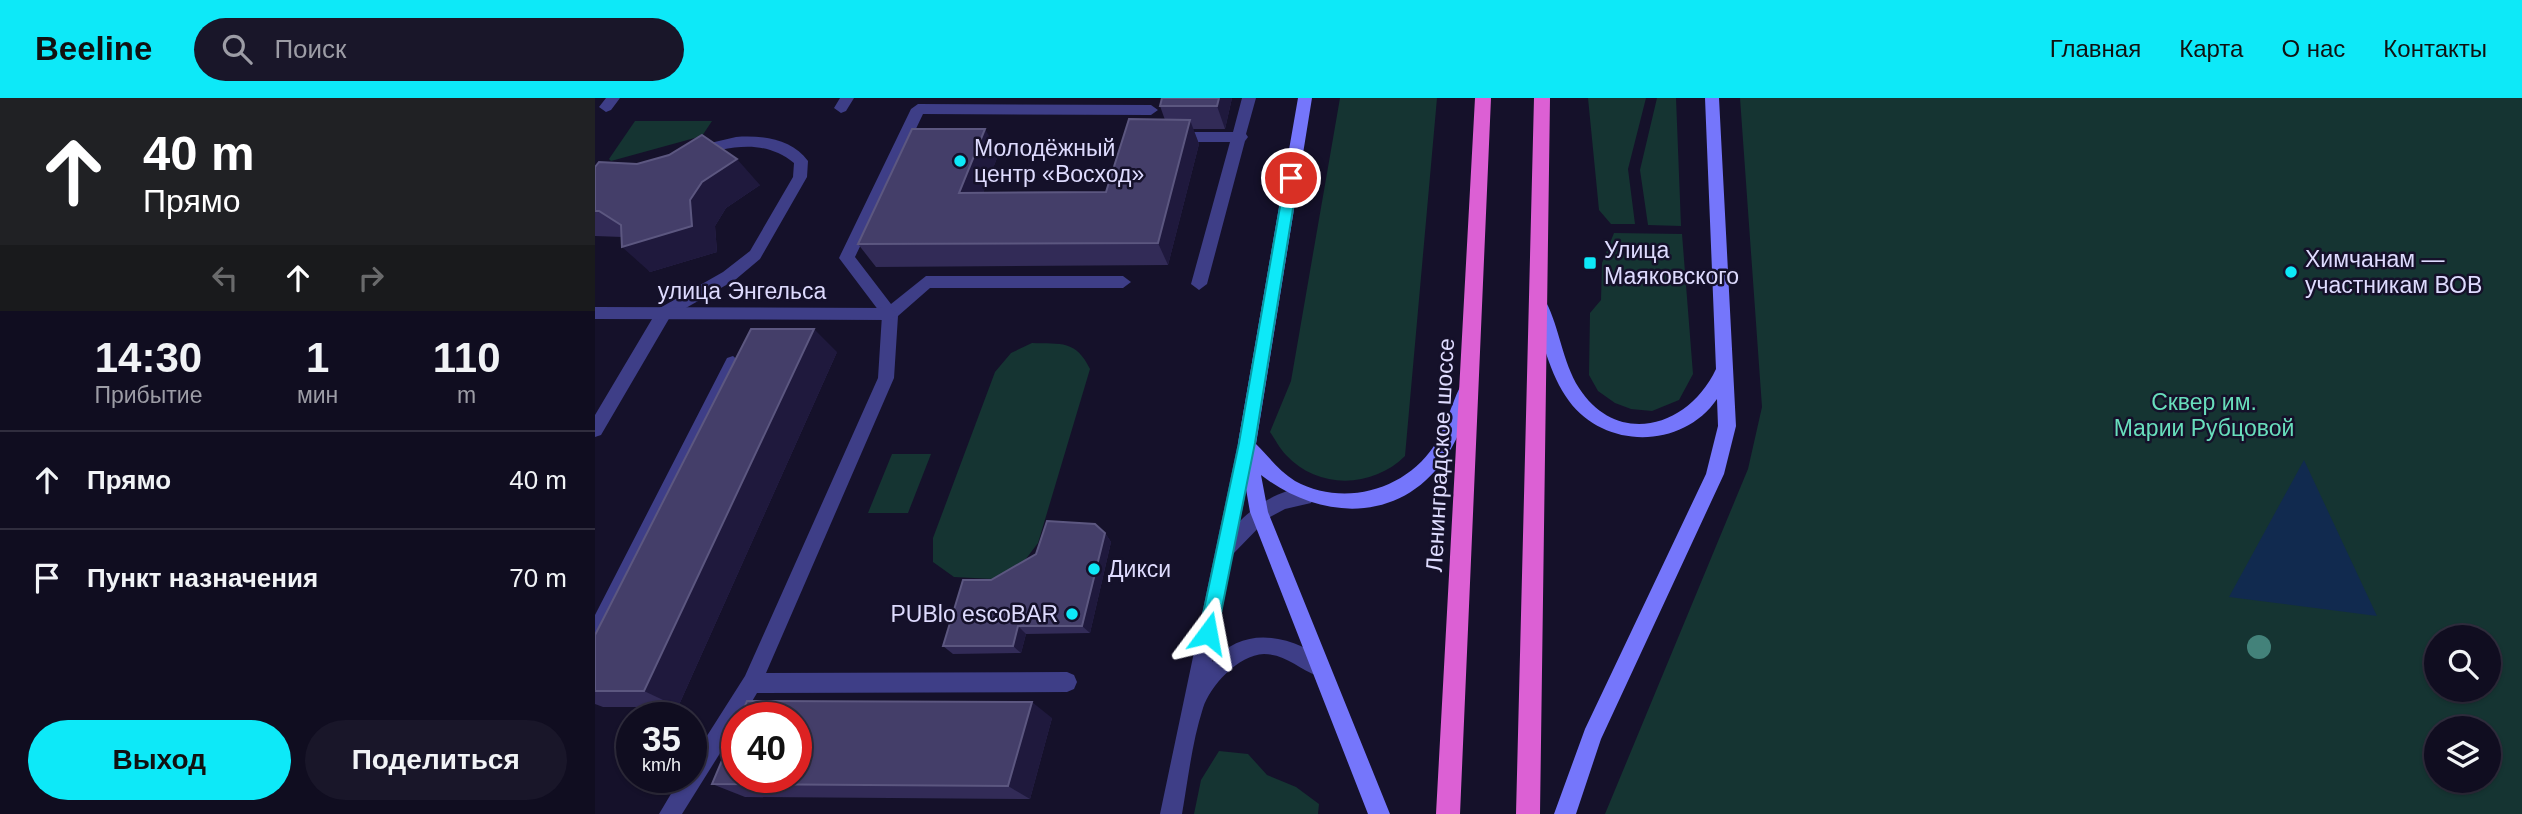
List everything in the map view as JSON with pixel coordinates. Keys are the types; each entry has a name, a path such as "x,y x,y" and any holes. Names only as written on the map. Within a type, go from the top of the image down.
{"highway":[{"name":"Ленинградское шоссе","path":"1448,814 1483,98"},
{"path":"1528,814 1542,98"}],"main road":[{"path":"1305,98 1247,443 1259,512 1378,814"},
{"path":"1565,814 1592,736 1715,474 1727,426 1712,98"},
{"path":"1537,296 1570,388 1594,417 1618,428 1647,430 1684,420 1708,398 1725,368"},
{"path":"1247,443 1262,467 1305,497 1327,501 1360,501 1413,481 1430,466 1451,431 1470,382"}],"street":[{"path":"1199,284 1241,137 1249,98"},
{"path":"670,814 752,683 886,378 890,314 847,258 918,109 1153,104 1151,133 1241,137"},
{"path":"595,430 664,313 729,276 755,255 800,177 801,160 787,147 768,140 732,141 681,156"},
{"path":"890,314 926,282 1123,282"},
{"name":"улица Энгельса","path":"595,313 890,314"},
{"path":"595,635 733,363"},
{"path":"1171,814 1247,443"},
{"path":"1225,556 1243,528 1259,512 1286,499 1305,497"},
{"path":"1191,709 1221,667 1238,652 1257,645 1278,644 1296,651 1318,667"},
{"path":"752,683 1067,682"}],"green space":[{"path":"1340,98 1437,98 1405,456 1392,467 1377,474 1345,481 1329,479 1299,466 1284,453 1270,432 1291,381"},
{"path":"1588,98 1646,98 1628,169 1635,224 1611,224 1599,210"},
{"path":"1657,98 1676,98 1681,226 1648,225 1640,170"},
{"name":"Сквер им. Марии Рубцовой","path":"1740,98 2522,98 2522,814 1605,814 1748,469 1762,407"},
{"path":"635,121 712,121 702,136 611,161 609,159"},
{"path":"1614,233 1682,234 1693,374 1679,400 1652,411 1631,409 1615,403 1598,391 1589,375 1590,313 1601,300 1602,263"},
{"path":"1032,343 1059,344 1073,348 1090,369 1038,543 1019,568 993,579 954,577 933,562 933,538 995,372 1011,353"},
{"path":"892,454 931,454 908,513 868,513"},
{"path":"1219,751 1248,754 1267,775 1296,787 1319,804 1318,814 1194,814 1201,780"}],"water":[{"path":"2304,460 2377,616 2229,597"}],"building":[{"path":"1162,98 1219,98 1217,106 1160,106"},
{"path":"1129,119 1190,120 1158,243 858,244 912,129 985,129 959,193 1106,192"},
{"path":"702,135 737,159 702,182 690,200 692,226 622,247 621,225 595,211 595,167 599,162 637,164 669,155"},
{"path":"751,329 814,329 644,691 595,691 595,635"},
{"path":"1047,521 1095,524 1105,533 1082,626 1018,626 1013,646 943,646 963,580 991,580 1036,554"},
{"path":"747,701 1032,702 1008,786 812,785 812,702"},
{"path":"721,763 721,784 712,784"}],"place":[{"name":"Молодёжный центр «Восход»","path":"960,161"},
{"name":"Улица Маяковского","path":"1590,263"},
{"name":"Химчанам — участникам ВОВ","path":"2291,272"},
{"name":"Дикси","path":"1094,569"},
{"name":"PUBlo escoBAR","path":"1072,614"}],"route":[{"path":"1208,633 1247,443 1291,178"}]}
